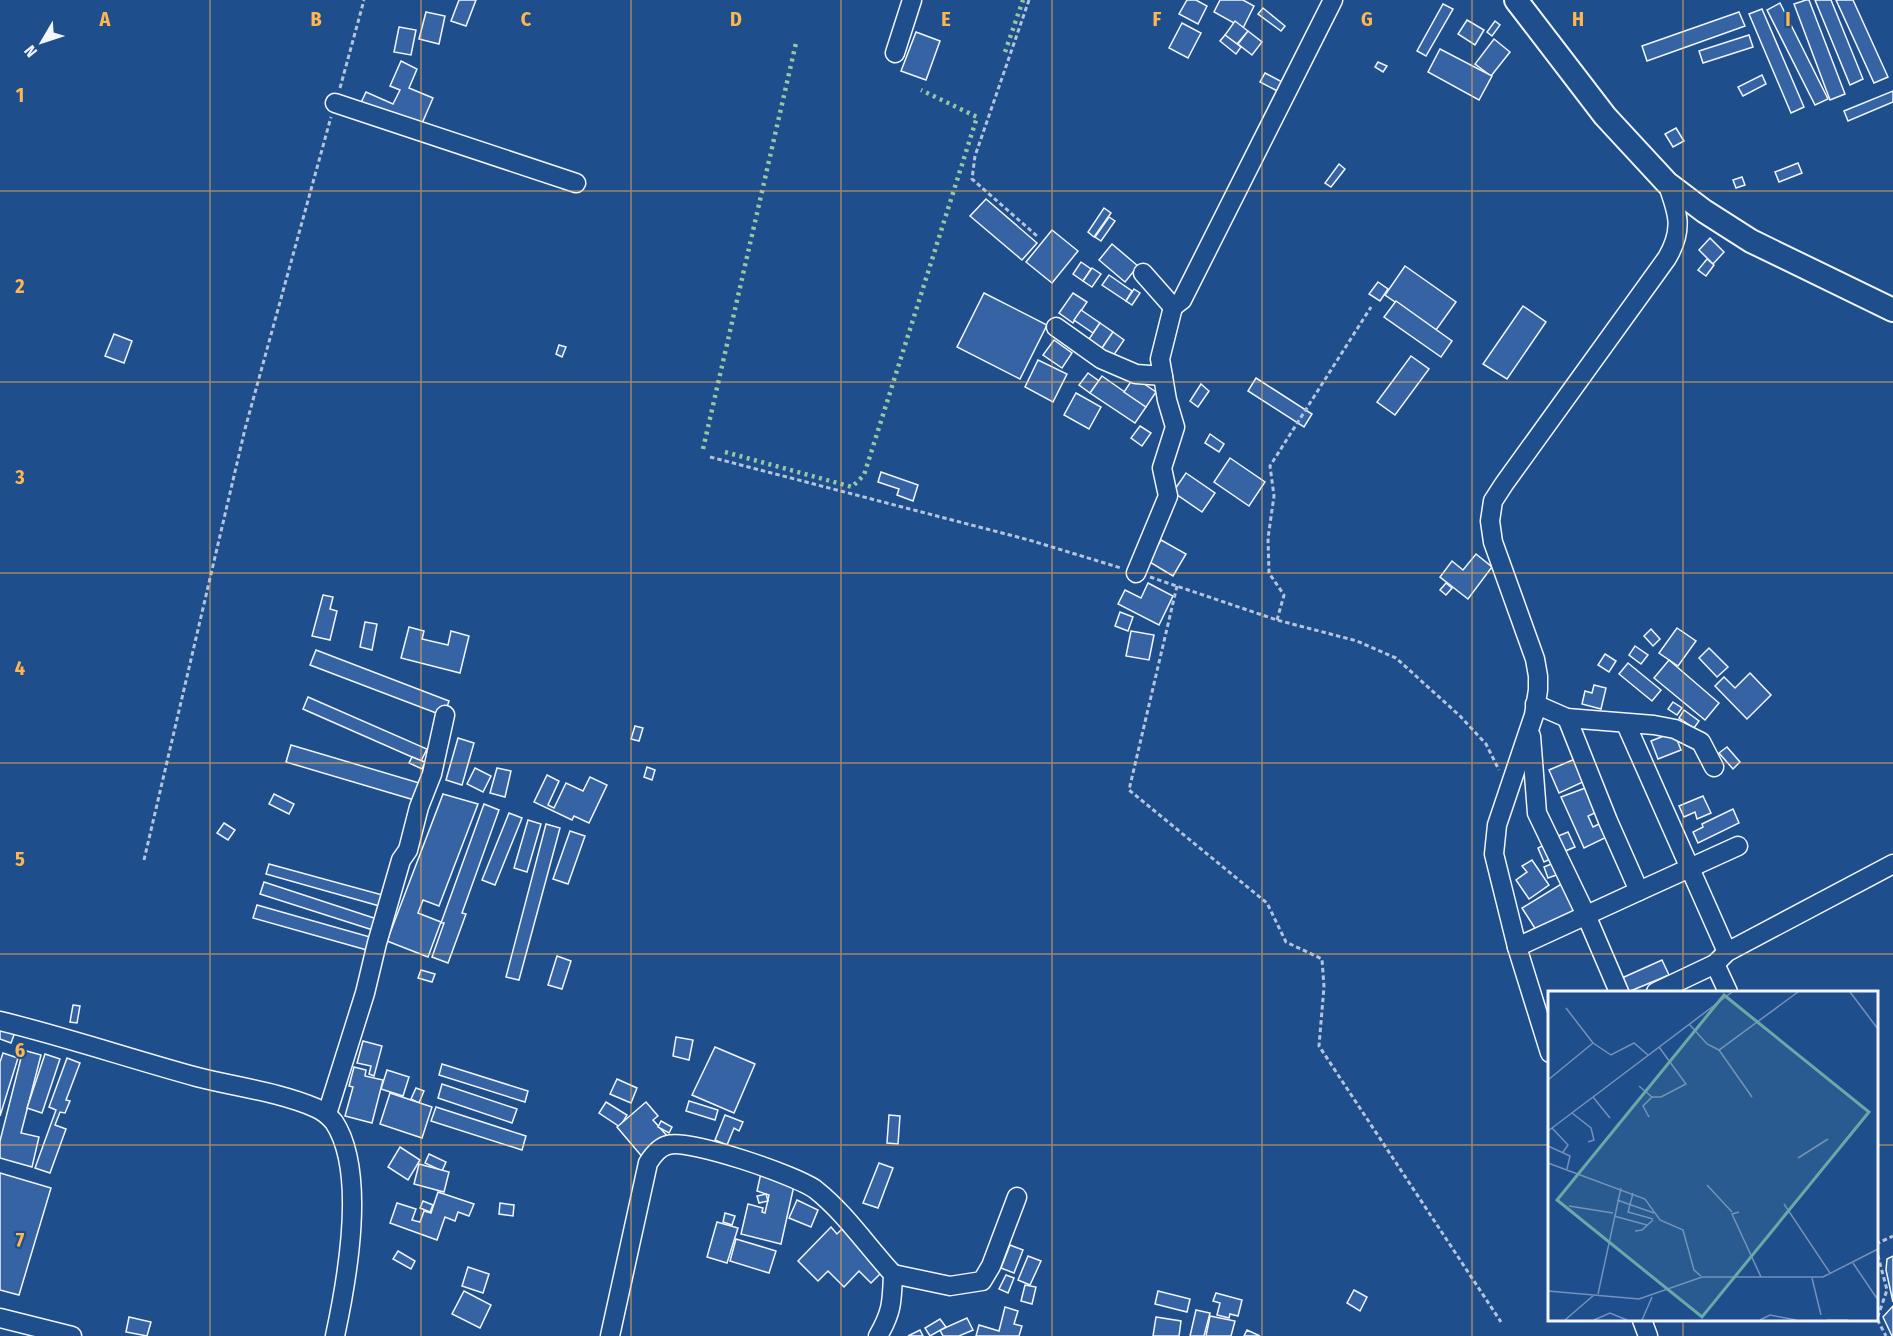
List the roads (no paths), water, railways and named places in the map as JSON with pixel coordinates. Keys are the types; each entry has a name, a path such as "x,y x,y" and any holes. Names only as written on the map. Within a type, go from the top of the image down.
{"main road":[{"path":"1516,0 1605,116 1667,183 1750,241 1893,310"}],"street":[{"path":"896,53 912,0"},
{"path":"1136,573 1168,496 1162,468 1175,427 1160,359 1173,307 1182,300 1333,0"},
{"path":"335,103 576,183"},
{"path":"1548,1041 1517,947 1494,854 1497,825 1530,728 1538,675 1535,659 1493,542 1490,521 1493,501 1675,245 1678,214 1667,183"},
{"path":"1143,273 1173,307"},
{"path":"1056,327 1101,359 1136,374 1163,376"},
{"path":"1535,704 1567,718 1675,729 1701,742 1714,767"},
{"path":"327,1114 365,993 401,860 408,850 419,807 432,774 445,715"},
{"path":"1567,718 1639,891"},
{"path":"1626,724 1689,868 1721,958 1728,991"},
{"path":"1530,728 1537,813 1586,915 1618,991"},
{"path":"1517,947 1737,846"},
{"path":"1660,991 1893,864"},
{"path":"0,1021 197,1077 290,1099 317,1108 327,1114 334,1122 345,1144 351,1184 347,1266 335,1336"},
{"path":"610,1336 646,1171 653,1155 667,1145 675,1143 747,1160 814,1188 850,1223 893,1274 950,1286 982,1281 991,1266 1017,1197"},
{"path":"878,1336 892,1305 893,1274"},
{"path":"0,1318 72,1336"},
{"path":"1642,1321 1648,1336"}]}
